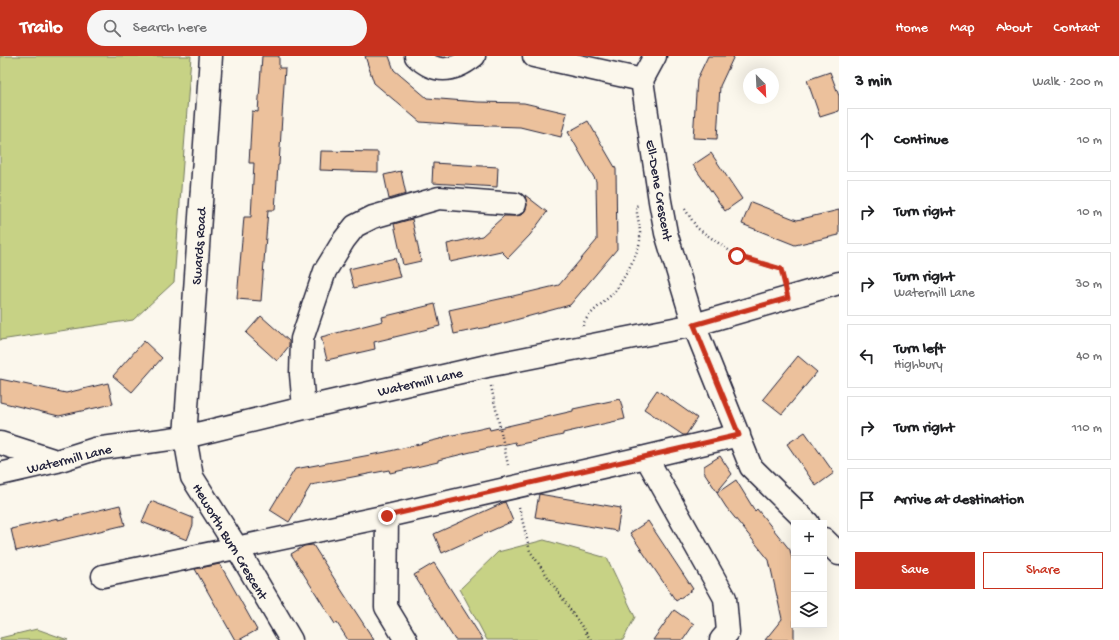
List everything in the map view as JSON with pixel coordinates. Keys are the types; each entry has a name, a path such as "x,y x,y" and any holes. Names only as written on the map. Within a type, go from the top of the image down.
{"street":[{"name":"Swards Road","path":"184,437 211,56"},
{"path":"416,56 423,62 435,68 451,69 463,64 474,56"},
{"path":"534,56 642,80 655,56"},
{"name":"Ell-Dene Crescent","path":"642,80 666,233 694,325 752,467 805,520"},
{"path":"304,408 301,374 302,339 325,271 344,240 355,226 373,217 439,198 515,204"},
{"name":"Watermill Lane","path":"0,474 57,461 95,449 184,437 487,366 694,325 839,283"},
{"path":"103,576 387,516 739,435"},
{"name":"Heworth Burn Crescent","path":"184,437 192,477 237,548 291,640"},
{"path":"0,443 57,461"},
{"path":"646,457 725,598 728,632 721,640"},
{"path":"387,516 386,607 406,640"},
{"path":"827,542 839,554"}],"path":[{"path":"585,346 583,324 586,318 603,304 616,290 632,261 640,240 636,206 660,201 675,194 697,228 737,256 781,269 788,298"}],"green space":[{"path":"0,56 191,56 174,282 133,320 0,340"},
{"path":"544,540 607,558 635,617 623,640 487,640 460,589 498,552"},
{"path":"37,629 68,640 0,640 0,638"}],"building":[{"path":"262,56 279,56 279,68 285,68 275,210 268,210 261,301 237,299 244,217 251,217 254,163 249,163 252,111 258,112"},
{"path":"365,56 389,56 394,70 427,98 478,102 524,103 567,113 561,137 520,127 420,122 374,83"},
{"path":"708,56 734,56 720,86 717,139 693,138 697,79"},
{"path":"830,72 839,96 839,111 820,117 807,80"},
{"path":"588,121 616,169 617,249 570,305 497,325 454,334 449,310 559,285 597,240 596,181 568,132"},
{"path":"321,151 378,152 378,172 320,170"},
{"path":"711,153 742,199 725,211 693,165"},
{"path":"433,163 498,167 497,187 432,183"},
{"path":"401,171 406,194 389,199 384,175"},
{"path":"525,195 547,212 530,235 508,258 501,251 450,262 447,244 482,236 504,216 521,215 525,211 527,205"},
{"path":"751,202 797,220 839,210 839,235 795,245 742,224"},
{"path":"412,219 421,261 403,265 394,224"},
{"path":"395,258 400,277 354,288 349,269"},
{"path":"435,304 440,326 374,342 375,349 327,360 321,337 383,321 382,317"},
{"path":"261,316 289,341 289,346 277,361 246,333"},
{"path":"144,341 162,358 132,392 113,376"},
{"path":"798,356 817,372 782,414 763,399"},
{"path":"0,379 66,393 108,383 113,404 59,416 0,402"},
{"path":"657,390 697,418 686,435 683,435 644,409"},
{"path":"620,399 625,419 563,433 563,435 540,440 516,445 515,442 471,452 438,460 438,462 390,473 389,470 311,485 289,522 270,510 295,469 386,452 489,427 490,430"},
{"path":"805,432 834,473 816,486 787,444"},
{"path":"720,456 732,474 717,492 704,472 704,466"},
{"path":"736,480 755,511 757,509 790,550 791,628 794,628 794,640 765,640 782,619 769,560 726,507 717,493"},
{"path":"539,494 621,508 617,531 535,517"},
{"path":"151,501 193,518 193,525 187,540 142,522"},
{"path":"505,502 513,521 442,553 434,534"},
{"path":"120,505 125,525 16,551 11,529 58,518 58,520"},
{"path":"648,521 693,589 676,601 630,533"},
{"path":"313,545 374,640 348,640 337,623 335,624 291,554 304,546"},
{"path":"434,563 483,640 455,640 414,575"},
{"path":"220,564 257,630 239,640 235,640 195,569"},
{"path":"674,610 694,624 683,640 653,640"}],"route":[{"path":"387,516 739,435 694,325 788,298 781,269 737,256"}]}
